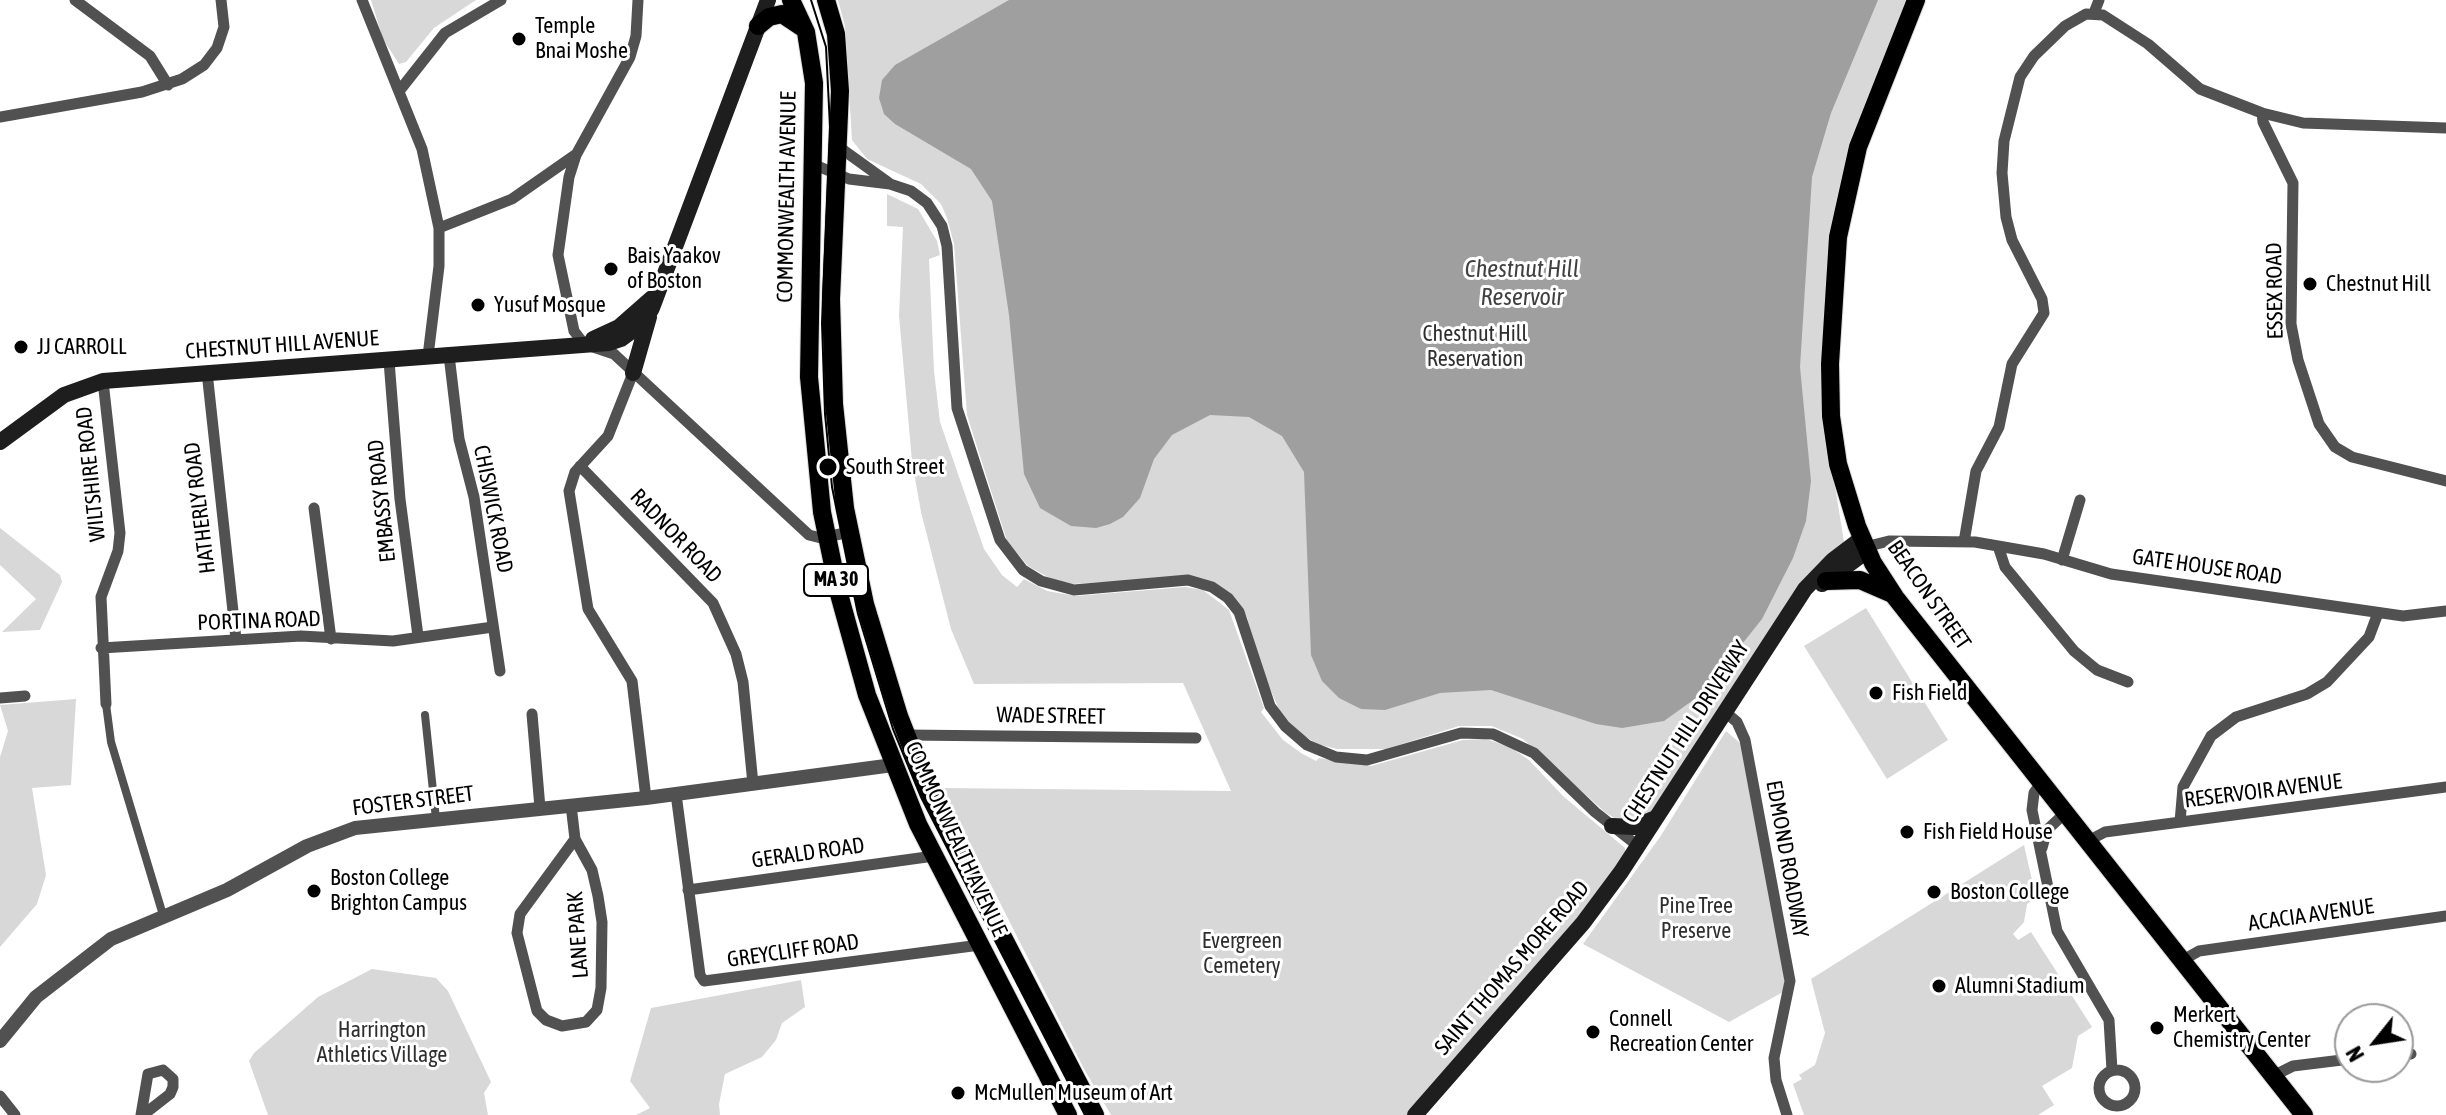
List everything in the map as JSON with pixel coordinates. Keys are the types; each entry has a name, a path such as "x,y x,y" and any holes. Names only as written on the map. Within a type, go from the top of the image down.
{"main road":[{"name":"CHESTNUT HILL AVENUE","path":"0,442 64,395 103,381 389,361 621,339 639,327 654,301 768,0"},
{"name":"COMMONWEALTH AVENUE","path":"791,0 806,32 814,83 815,165 808,365 814,448 826,537 856,661 893,765 934,856 1068,1115"},
{"name":"COMMONWEALTH AVENUE","path":"826,0 835,25 839,57 839,147 831,333 837,439 850,532 873,635 906,735 931,798 1095,1115"},
{"name":"BEACON STREET","path":"1916,0 1858,147 1838,237 1830,372 1831,416 1842,480 1865,545 1895,597 2304,1115"},
{"path":"758,26 769,17 782,14 795,19 806,32"},
{"path":"633,373 654,301"},
{"name":"CHESTNUT HILL DRIVEWAY","path":"1793,607 1865,545"},
{"name":"CHESTNUT HILL DRIVEWAY","path":"1638,846 1793,607 1822,569 1865,545"},
{"path":"1826,581 1860,580 1895,597"},
{"path":"1612,826 1634,827 1656,818"},
{"name":"SAINT THOMAS MORE ROAD","path":"1415,1115 1569,940 1638,846"},
{"path":"957,902 978,891"}],"street":[{"path":"75,0 150,56 168,85"},
{"path":"0,117 89,103 168,85 201,67 213,54 224,27 221,0"},
{"path":"362,0 368,24 400,90 422,149 439,228 439,266 428,356"},
{"path":"400,90 445,33 501,0"},
{"path":"638,0 636,36 630,57 576,155 562,212 558,255 574,331 584,344 614,354 805,532 826,537 850,532"},
{"path":"2094,13 2099,0"},
{"path":"1964,542 1976,471 1999,427 2012,364 2044,313 2039,290 2012,240 2004,203 2002,158 2012,104 2020,77 2042,47 2071,21 2094,13 2111,19 2148,44 2200,89 2262,113 2303,123 2446,128"},
{"name":"ESSEX ROAD","path":"2262,113 2263,122 2293,183 2291,324 2298,360 2319,424 2335,447 2352,457 2446,481"},
{"name":"CHESTNUT HILL DRIVEWAY","path":"839,147 890,184"},
{"path":"439,228 485,213 512,199 576,155"},
{"name":"CHESTNUT HILL DRIVEWAY","path":"815,165 838,174 911,191 927,203 946,235 957,408 1000,540 1023,570 1041,581 1074,590 1188,580 1212,587 1228,598 1239,612 1270,706 1285,726 1307,745 1336,757 1367,760 1461,733 1493,734 1534,753 1612,826 1638,846"},
{"name":"CHISWICK ROAD","path":"449,355 459,439 474,497 500,671"},
{"name":"EMBASSY ROAD","path":"389,361 400,499 418,636"},
{"name":"HATHERLY ROAD","path":"207,372 236,639"},
{"path":"633,373 608,436 572,477 569,491 588,609 632,681 646,798"},
{"name":"WILTSHIRE ROAD","path":"103,381 120,533 118,551 101,597 106,704"},
{"name":"RADNOR ROAD","path":"580,466 713,603 736,654 743,682 753,784"},
{"path":"2062,560 2080,500"},
{"path":"314,508 331,639"},
{"name":"GATE HOUSE ROAD","path":"1865,545 1889,541 1964,542 1998,546 2111,574 2378,613 2413,617 2446,611"},
{"path":"1998,546 2005,567 2074,651 2097,670 2128,682"},
{"path":"2180,822 2183,787 2211,736 2236,717 2295,699 2327,682 2369,637 2378,613"},
{"name":"PORTINA ROAD","path":"101,648 301,636 393,641 493,627"},
{"path":"0,698 25,696"},
{"path":"106,704 111,742 163,915"},
{"name":"EDMOND ROADWAY","path":"1725,712 1737,722 1745,740 1789,975 1776,1044 1776,1080 1787,1115"},
{"path":"532,714 540,808"},
{"path":"425,715 436,819"},
{"name":"WADE STREET","path":"906,735 1196,738"},
{"name":"FOSTER STREET","path":"0,1041 36,997 90,954 130,928 240,884 332,836 355,828 646,798 893,765"},
{"path":"2041,783 2031,801 2059,937 2109,1020 2112,1070"},
{"name":"RESERVOIR AVENUE","path":"2088,841 2105,832 2446,787"},
{"name":"GREYCLIFF ROAD","path":"676,794 700,975 707,982 980,945"},
{"name":"LANE PARK","path":"571,805 575,839 592,870 598,896 602,922 601,988 597,1010 586,1022 562,1026 546,1020 537,1011 517,933 526,904 575,839"},
{"path":"2042,848 2047,830 2065,813"},
{"name":"GERALD ROAD","path":"688,890 934,856"},
{"name":"ACACIA AVENUE","path":"2183,960 2199,951 2446,916"},
{"path":"2273,1076 2293,1066 2334,1061"},
{"path":"0,1096 15,1115"}],"green space":[{"path":"371,0 476,0 434,28 406,62 399,64 383,39"},
{"name":"Chestnut Hill Reservoir","path":"838,0 1907,0 1849,144 1829,236 1821,399 1844,542 1652,812 1623,823 1606,813 1523,739 1492,726 1459,726 1386,749 1337,749 1317,744 1294,729 1281,714 1259,663 1247,617 1229,592 1194,577 1072,584 1055,581 1028,566 1007,541 967,415 954,244 947,218 941,204 921,184 867,159 852,140 845,26"},
{"name":"Evergreen Cemetery","path":"887,194 918,209 937,241 940,255 929,259 934,371 940,422 984,549 1002,575 1017,587 1024,579 1047,591 1076,596 1185,587 1203,590 1229,610 1264,708 1261,712 1283,740 1301,753 1316,761 1319,758 1371,766 1463,740 1486,739 1510,747 1529,760 1563,796 1625,848 1625,855 1577,918 1407,1115 1111,1115 1084,1069 942,788 1231,791 1183,683 974,684 951,629 921,512 912,461 899,316 903,227 887,226"},
{"path":"0,528 60,575 62,582 40,630 2,632 36,599 0,565"},
{"name":"Fish Field","path":"1866,608 1948,740 1887,779 1804,646"},
{"path":"76,699 71,785 32,788 46,875 37,904 0,947 0,757 8,731 0,705"},
{"name":"Pine Tree Preserve","path":"1726,731 1740,743 1785,977 1783,992 1729,1022 1583,944 1660,837"},
{"name":"Alumni Stadium","path":"2024,845 2036,898 2027,904 2024,922 2013,934 2018,940 2031,932 2092,1027 2078,1036 2072,1068 2042,1086 2054,1105 2038,1115 1804,1115 1793,1084 1802,1079 1799,1075 1815,1065 1825,1033 1811,979"},
{"name":"Harrington Athletics Village","path":"372,969 436,978 448,991 491,1082 484,1093 488,1115 268,1115 249,1061 254,1053 318,997"},
{"path":"801,980 805,1007 782,1023 776,1040 762,1057 725,1074 720,1115 636,1115 650,1108 630,1081 651,1008"}],"water":[{"name":"Chestnut Hill Reservoir","path":"1009,0 1878,0 1831,113 1812,177 1800,367 1811,481 1806,521 1793,558 1762,619 1703,693 1664,721 1622,728 1596,724 1491,690 1440,693 1385,710 1361,709 1339,698 1322,681 1311,655 1304,472 1282,436 1249,417 1210,415 1172,435 1154,459 1140,498 1123,517 1110,524 1096,528 1071,526 1040,508 1024,474 1009,315 992,201 971,169 895,124 884,114 879,98 882,80 895,65"}],"tram line":[{"path":"811,0 826,47 830,127 822,323 825,414 832,487 858,614 893,729 921,797 1085,1115"}],"place":[{"name":"Temple Bnai Moshe","path":"519,39"},
{"name":"Bais Yaakov of Boston","path":"611,269"},
{"name":"Chestnut Hill","path":"2310,284"},
{"name":"Yusuf Mosque","path":"478,305"},
{"name":"JJ CARROLL","path":"21,347"},
{"name":"South Street","path":"828,467"},
{"name":"Fish Field","path":"1876,693"},
{"name":"Fish Field House","path":"1907,832"},
{"name":"Boston College Brighton Campus","path":"314,891"},
{"name":"Boston College","path":"1934,892"},
{"name":"Alumni Stadium","path":"1939,986"},
{"name":"Merkert Chemistry Center","path":"2157,1028"},
{"name":"Connell Recreation Center","path":"1593,1032"},
{"name":"McMullen Museum of Art","path":"958,1093"}],"park label":[{"name":"Chestnut Hill Reservation","path":"1475,346"}]}
